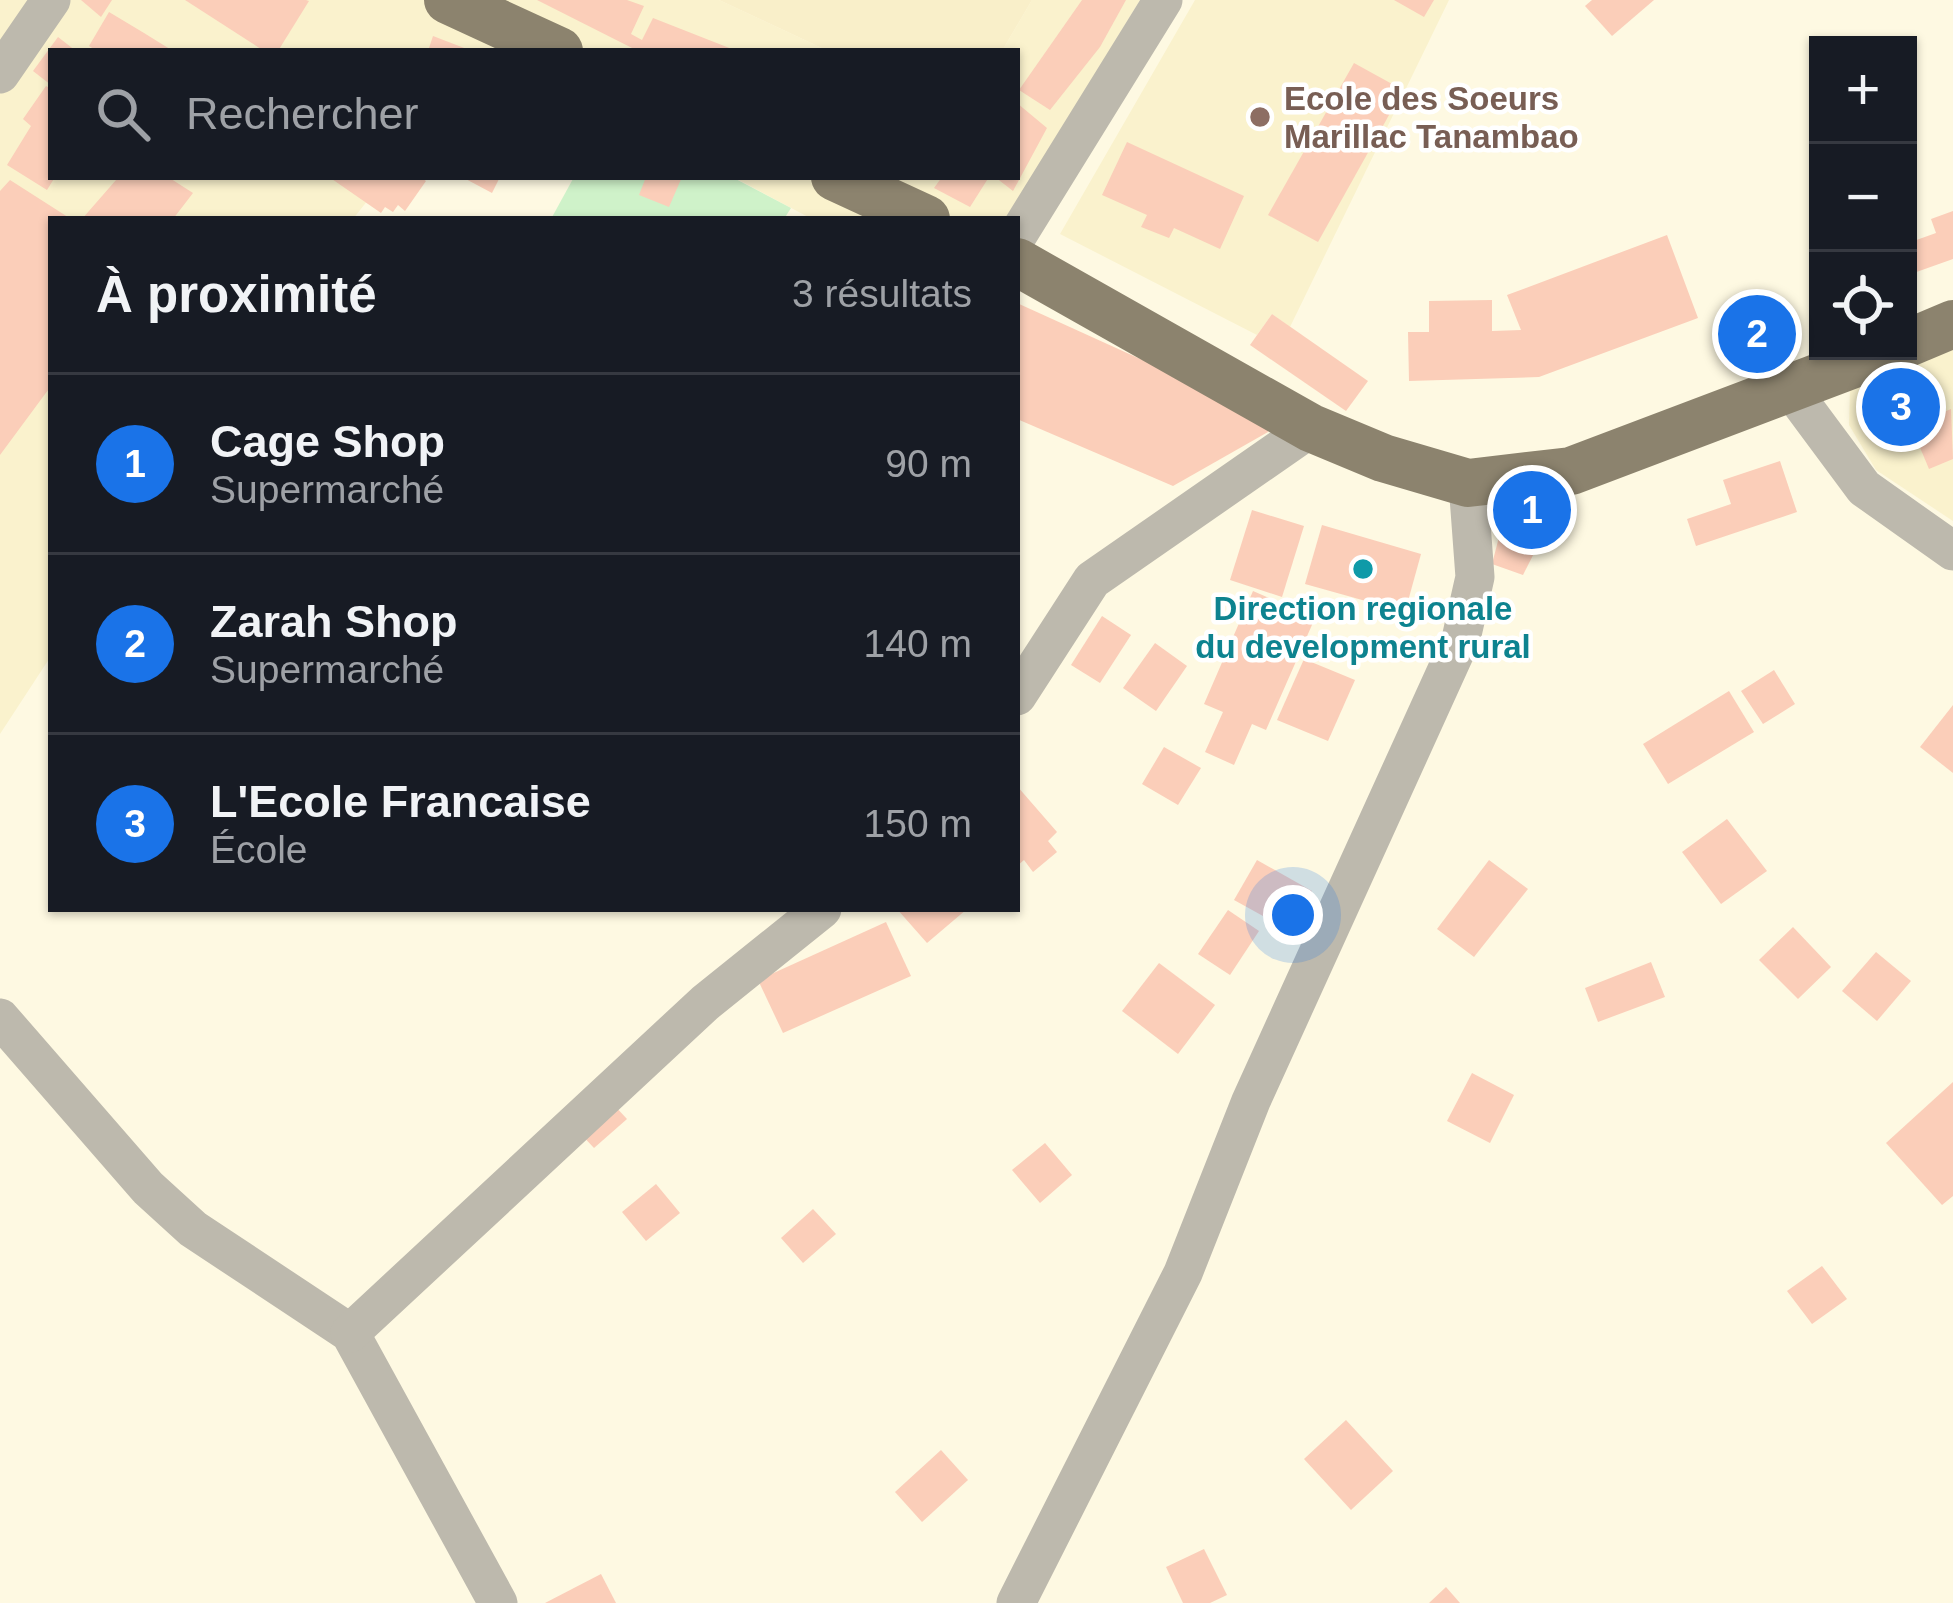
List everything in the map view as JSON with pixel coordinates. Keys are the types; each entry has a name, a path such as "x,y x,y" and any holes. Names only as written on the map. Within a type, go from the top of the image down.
{"main road":[{"path":"448,0 553,48"},
{"path":"842,180 920,216"},
{"path":"1020,264 1311,428 1383,458 1468,483 1571,471 1866,360"},
{"path":"1917,339 1953,324"}],"street":[{"path":"0,74 51,0"},
{"path":"1020,231 1163,0"},
{"path":"1792,391 1864,488 1953,551"},
{"path":"1020,691 1092,580 1311,428"},
{"path":"1016,1603 1183,1273 1251,1101 1462,639 1475,577 1468,483"},
{"path":"350,1333 705,1003 818,912"},
{"path":"6,1043 148,1189 193,1228 350,1333 498,1603"}],"shaded area":[{"path":"0,0 719,0 822,48 48,48 48,180 384,180 355,216 48,216 48,661 0,734"},
{"path":"1032,0 1140,0 1009,216 806,216 739,180 1020,180 1020,48 1004,48"},
{"name":"Ecole des Soeurs Marillac Tanambao","path":"1195,0 1449,0 1290,327 1272,314 1257,335 1060,234"},
{"path":"1953,329 1953,521 1876,470 1849,425 1850,389 1900,360 1917,360 1917,350"}],"green space":[{"path":"572,180 738,180 791,208 786,216 553,216"}],"sand":[{"path":"719,0 1032,0 1004,48 822,48"}],"building":[{"path":"81,0 112,0 101,17"},
{"path":"185,0 309,1 280,48 259,48"},
{"path":"537,0 627,0 644,6 631,34 642,40 653,18 729,48 632,48"},
{"path":"1082,0 1126,0 1100,47 1050,110 1020,89"},
{"path":"1394,0 1434,0 1424,17"},
{"path":"1592,0 1654,0 1612,36 1585,6"},
{"path":"109,12 168,48 92,48 89,46"},
{"path":"433,36 464,48 429,48"},
{"path":"58,37 72,48 50,48"},
{"path":"48,51 48,83 33,71"},
{"path":"1354,63 1403,90 1318,242 1268,215"},
{"path":"48,87 48,180 53,180 47,190 7,165 31,126 23,119"},
{"path":"1020,106 1047,128 1020,178"},
{"path":"1127,142 1244,196 1220,249 1174,228 1169,238 1141,227 1147,215 1102,195"},
{"path":"10,180 66,216 48,216 48,390 0,455 0,191"},
{"path":"116,180 173,180 193,193 175,216 85,216"},
{"path":"333,180 426,181 405,211 398,205 393,212 385,207 381,213"},
{"path":"468,180 498,180 492,193"},
{"path":"645,180 681,180 669,207 639,195"},
{"path":"940,180 987,180 970,207 934,188"},
{"path":"999,180 1019,180 1013,191"},
{"path":"1953,211 1953,259 1917,272 1917,240 1936,233 1931,219"},
{"path":"1667,235 1698,318 1539,377 1409,381 1408,332 1429,332 1429,301 1492,300 1492,331 1521,330 1507,295"},
{"path":"1020,304 1268,417 1268,432 1173,486 1020,420"},
{"path":"1272,314 1368,381 1346,411 1250,345"},
{"path":"1764,316 1774,342 1750,352 1740,325"},
{"path":"1951,409 1953,459 1929,469 1911,426"},
{"path":"1780,461 1797,512 1696,546 1687,519 1731,504 1723,480"},
{"path":"1523,493 1558,506 1523,575 1492,564 1505,514"},
{"path":"1252,510 1304,526 1282,597 1230,580"},
{"name":"Direction regionale du development rural","path":"1322,525 1421,554 1405,612 1305,584"},
{"path":"1253,591 1315,618 1266,730 1252,724 1234,765 1205,752 1223,712 1204,704"},
{"path":"1102,616 1131,635 1100,683 1071,665"},
{"path":"1155,643 1187,666 1156,711 1123,688"},
{"path":"1304,659 1355,680 1328,741 1277,720"},
{"path":"1774,670 1795,704 1763,724 1741,691"},
{"path":"1729,691 1754,732 1668,784 1643,744"},
{"path":"1953,705 1953,773 1920,747"},
{"path":"1164,747 1201,768 1178,805 1142,784"},
{"path":"1020,789 1057,832 1048,841 1057,852 1033,872 1024,860 1020,863"},
{"path":"1727,819 1767,871 1721,904 1682,852"},
{"path":"1257,860 1312,891 1290,931 1234,900"},
{"path":"1489,860 1528,889 1474,957 1437,929"},
{"path":"1228,910 1259,931 1230,975 1198,954"},
{"path":"900,912 963,912 927,943"},
{"path":"886,922 911,976 783,1033 758,980"},
{"path":"1793,927 1831,967 1798,999 1759,960"},
{"path":"1876,952 1911,981 1877,1021 1842,991"},
{"path":"1651,962 1665,997 1598,1022 1585,988"},
{"path":"1159,963 1215,1005 1178,1054 1122,1011"},
{"path":"1472,1073 1514,1095 1490,1143 1447,1121"},
{"path":"1953,1082 1953,1196 1942,1205 1886,1143"},
{"path":"613,1104 627,1119 594,1148 580,1133"},
{"path":"1045,1143 1072,1175 1040,1203 1012,1170"},
{"path":"656,1184 680,1213 646,1241 622,1212"},
{"path":"813,1209 836,1234 803,1263 781,1238"},
{"path":"1822,1266 1847,1299 1812,1324 1787,1291"},
{"path":"1346,1420 1393,1471 1351,1510 1304,1459"},
{"path":"941,1450 968,1480 922,1522 895,1492"},
{"path":"1204,1549 1227,1595 1210,1603 1183,1603 1166,1567"},
{"path":"601,1574 616,1603 545,1603"},
{"path":"1446,1587 1460,1603 1429,1603"}],"place":[{"name":"Ecole des Soeurs Marillac Tanambao","path":"1260,117"},
{"name":"Zarah Shop","path":"1757,334"},
{"name":"L'Ecole Francaise","path":"1901,407"},
{"name":"Cage Shop","path":"1532,510"},
{"name":"Direction regionale du development rural","path":"1363,569"}]}
